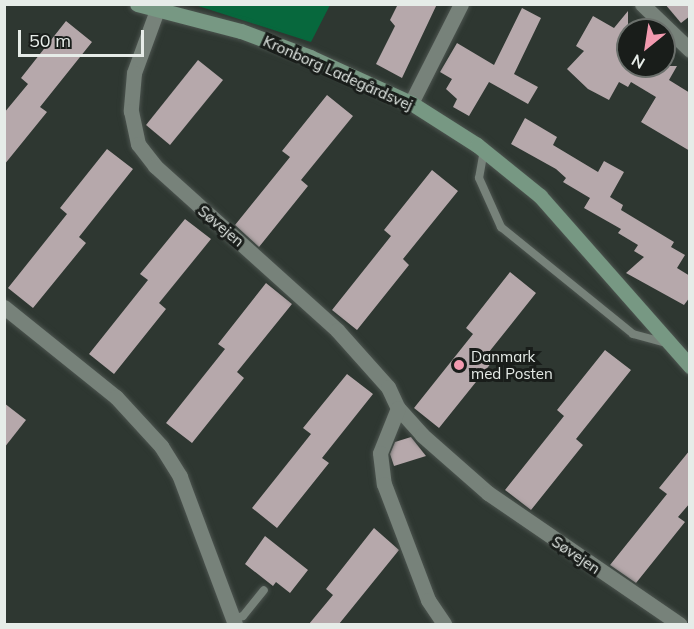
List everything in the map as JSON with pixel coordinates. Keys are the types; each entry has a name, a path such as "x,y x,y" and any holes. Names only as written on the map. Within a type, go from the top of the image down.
{"street":[{"name":"Kronborg Ladegårdsvej","path":"137,4 240,31 411,103 484,150 540,196 690,366"},
{"path":"411,103 461,4"},
{"path":"642,4 690,50"},
{"name":"Søvejen","path":"157,10 134,73 131,111 138,144 176,186 337,330 388,387 398,408 422,435 495,498 679,624"},
{"path":"4,307 116,397 161,446 180,477 234,622"},
{"path":"398,408 380,453 384,484 428,600 444,624"}],"lane":[{"path":"484,150 479,178 501,227 633,334 671,344"},
{"path":"234,622 243,616 264,590"}],"green space":[{"path":"330,4 311,42 195,5"}],"building":[{"path":"398,4 437,4 402,78 376,64 395,26 390,20"},
{"path":"665,4 690,4 690,16 681,23"},
{"path":"522,8 541,18 514,74 538,87 528,104 489,82 469,116 453,107 457,99 446,89 452,79 440,72 457,43 494,65"},
{"path":"593,16 614,28 616,26 616,78 670,78 669,80 690,93 690,151 641,122 656,97 631,82 628,87 619,82 609,100 588,89 567,69 584,51 576,46"},
{"path":"66,21 92,42 40,107 47,112 4,165 4,113 28,84 21,78"},
{"path":"198,60 223,80 170,145 146,125"},
{"path":"327,95 353,116 301,180 308,186 259,247 235,225 290,157 282,151"},
{"path":"525,118 557,137 553,145 598,172 604,161 624,172 610,197 623,205 621,210 674,242 671,247 685,255 677,268 690,276 690,297 684,305 626,273 644,257 634,251 638,245 618,233 621,229 584,208 590,198 563,182 566,178 556,169 511,144"},
{"path":"107,149 133,169 79,237 86,243 33,308 8,288 67,214 60,208"},
{"path":"432,170 458,191 403,259 409,265 357,330 332,310 391,236 384,230"},
{"path":"185,219 211,239 159,303 166,309 114,374 89,354 148,280 140,274"},
{"path":"510,272 536,293 485,357 492,362 439,428 414,408 473,334 466,328"},
{"path":"266,283 292,304 237,372 244,378 192,443 166,423 225,349 218,344"},
{"path":"605,350 631,370 576,439 583,445 531,510 505,490 564,416 557,410"},
{"path":"347,374 373,394 322,458 329,463 277,528 252,508 311,434 303,428"},
{"path":"4,403 26,420 4,448"},
{"path":"411,437 426,456 394,466 390,454 395,442"},
{"path":"690,450 690,503 678,517 685,522 636,583 610,565 667,494 659,488"},
{"path":"374,528 399,550 339,624 309,624 333,595 326,589"},
{"path":"265,536 308,570 290,593 276,582 273,586 245,564"}],"place":[{"name":"Danmark med Posten","path":"459,365"}]}
